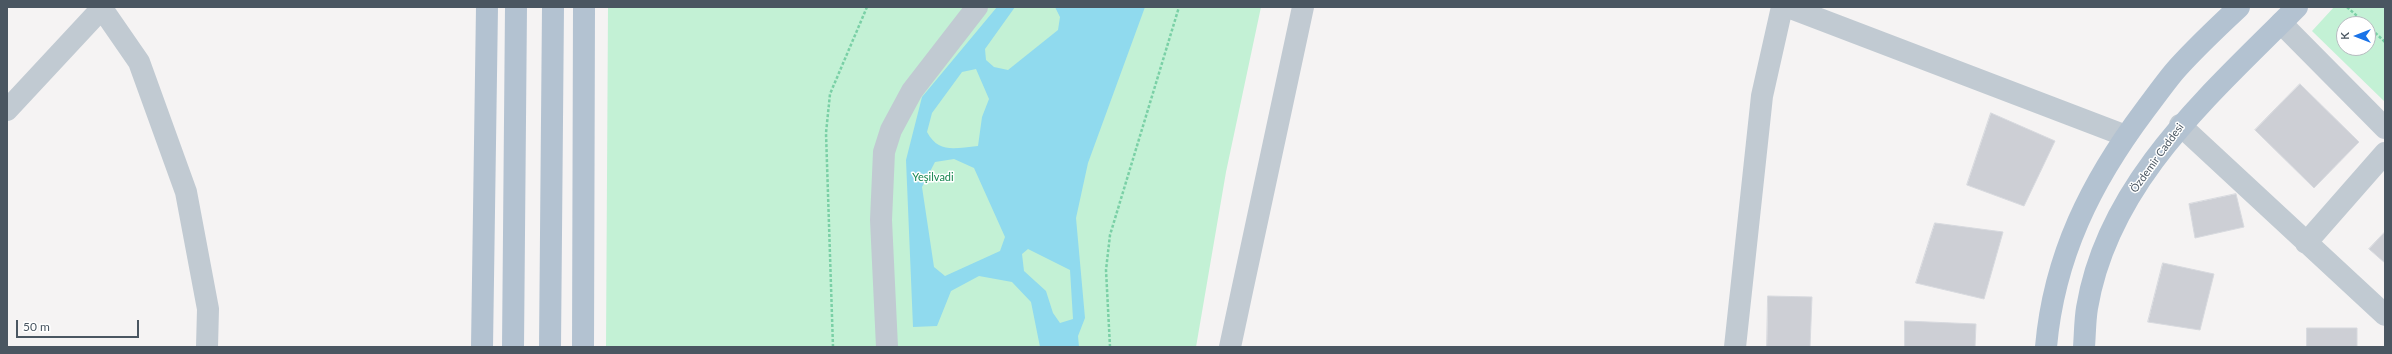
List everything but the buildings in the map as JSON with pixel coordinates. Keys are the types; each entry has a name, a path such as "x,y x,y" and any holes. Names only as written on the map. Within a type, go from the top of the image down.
{"main road":[{"path":"482,347 487,7"},
{"path":"513,347 516,7"},
{"path":"550,347 553,7"},
{"path":"583,347 584,7"},
{"path":"2046,347 2048,322 2060,268 2077,221 2099,178 2126,136 2174,72 2238,7"},
{"name":"Özdemir Caddesi","path":"2084,347 2087,308 2095,273 2109,236 2141,177 2180,125 2297,7"}],"street":[{"path":"887,347 881,220 884,152 891,130 912,91 978,7"},
{"path":"1230,347 1303,7"},
{"path":"1735,347 1762,96 1782,7"},
{"path":"1788,7 2126,136"},
{"path":"7,110 101,8 139,62 186,192 208,309 206,347"},
{"path":"2281,23 2385,128"},
{"path":"2180,125 2385,315"},
{"path":"2306,243 2385,153"}],"path":[{"path":"833,347 826,133 830,94 867,7"},
{"path":"1110,347 1106,270 1110,234 1179,7"},
{"path":"2348,7 2358,16"},
{"path":"2376,34 2385,42"}],"green space":[{"name":"Yeşilvadi","path":"608,7 1261,7 1226,172 1196,347 606,347"},
{"path":"2334,7 2385,7 2385,102 2338,56 2376,56 2376,16 2336,16 2336,54 2312,31"}],"water":[{"path":"997,7 1015,7 985,49 986,60 994,67 1008,70 1058,30 1060,17 1055,7 1145,7 1088,163 1076,218 1085,318 1078,336 1079,347 1040,347 1031,302 1012,282 979,276 951,291 937,326 913,327 906,160 922,97","holes":["976,69 989,99 982,117 978,146 955,148 942,147 937,144 927,132 932,113 962,72","954,159 974,168 1005,237 1000,251 945,276 934,267 922,187 935,162","1028,249 1070,270 1073,319 1060,323 1053,313 1046,291 1024,271 1022,254"]}]}
